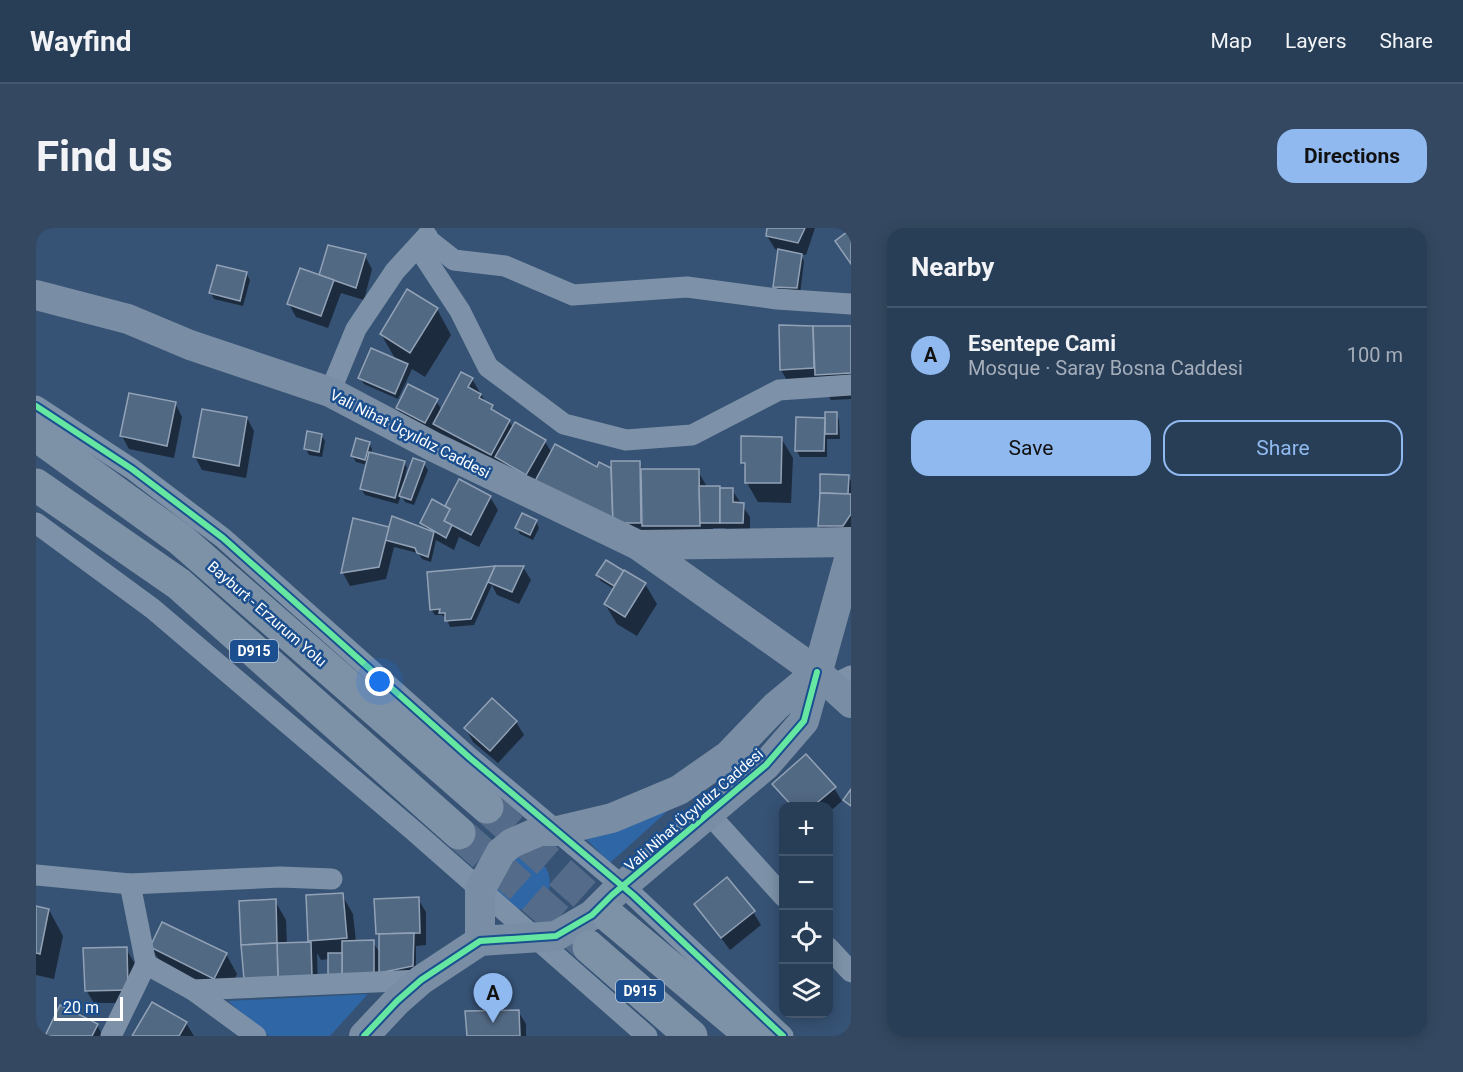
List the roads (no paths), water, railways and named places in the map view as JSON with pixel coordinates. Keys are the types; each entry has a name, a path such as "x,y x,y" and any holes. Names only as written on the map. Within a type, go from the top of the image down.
{"highway":[{"name":"Bayburt - Erzurum Yolu","path":"36,435 180,539 487,807"},
{"name":"D915","path":"36,485 179,584 459,833"},
{"name":"D915","path":"610,917 752,1036"},
{"name":"D915","path":"589,947 691,1036"}],"main road":[{"name":"Vali Nihat Üçyıldız Caddesi","path":"36,295 128,319 190,345 330,392 434,447 638,545 842,684"},
{"path":"638,545 851,542"},
{"path":"842,684 851,552"},
{"name":"Vali Nihat Üçyıldız Caddesi","path":"842,684 804,720 766,765 579,923 556,936 480,941 480,890 506,847 540,831 557,831 629,812 679,790 729,755 776,706 842,684"},
{"path":"364,1036 397,1001 421,980 480,941"}],"street":[{"path":"427,237 454,260 505,266 573,294 687,287 777,299 851,304"},
{"path":"427,237 488,367 564,424 626,440 692,435 779,390 851,385"},
{"path":"330,392 356,329 395,271 427,237"},
{"path":"36,406 132,469 223,538 623,887 783,1036"},
{"path":"36,523 153,609 647,1036"},
{"path":"709,814 779,893"},
{"path":"36,875 130,884 280,877 333,879"},
{"path":"111,1036 146,964 130,884"},
{"path":"833,952 851,972"},
{"path":"146,964 193,990 256,1036"},
{"path":"193,990 421,980"}],"tunnel":[{"path":"487,807 610,917"},
{"path":"459,833 589,947"}],"place":[{"name":"Esentepe Cami","path":"493,1023"}]}
